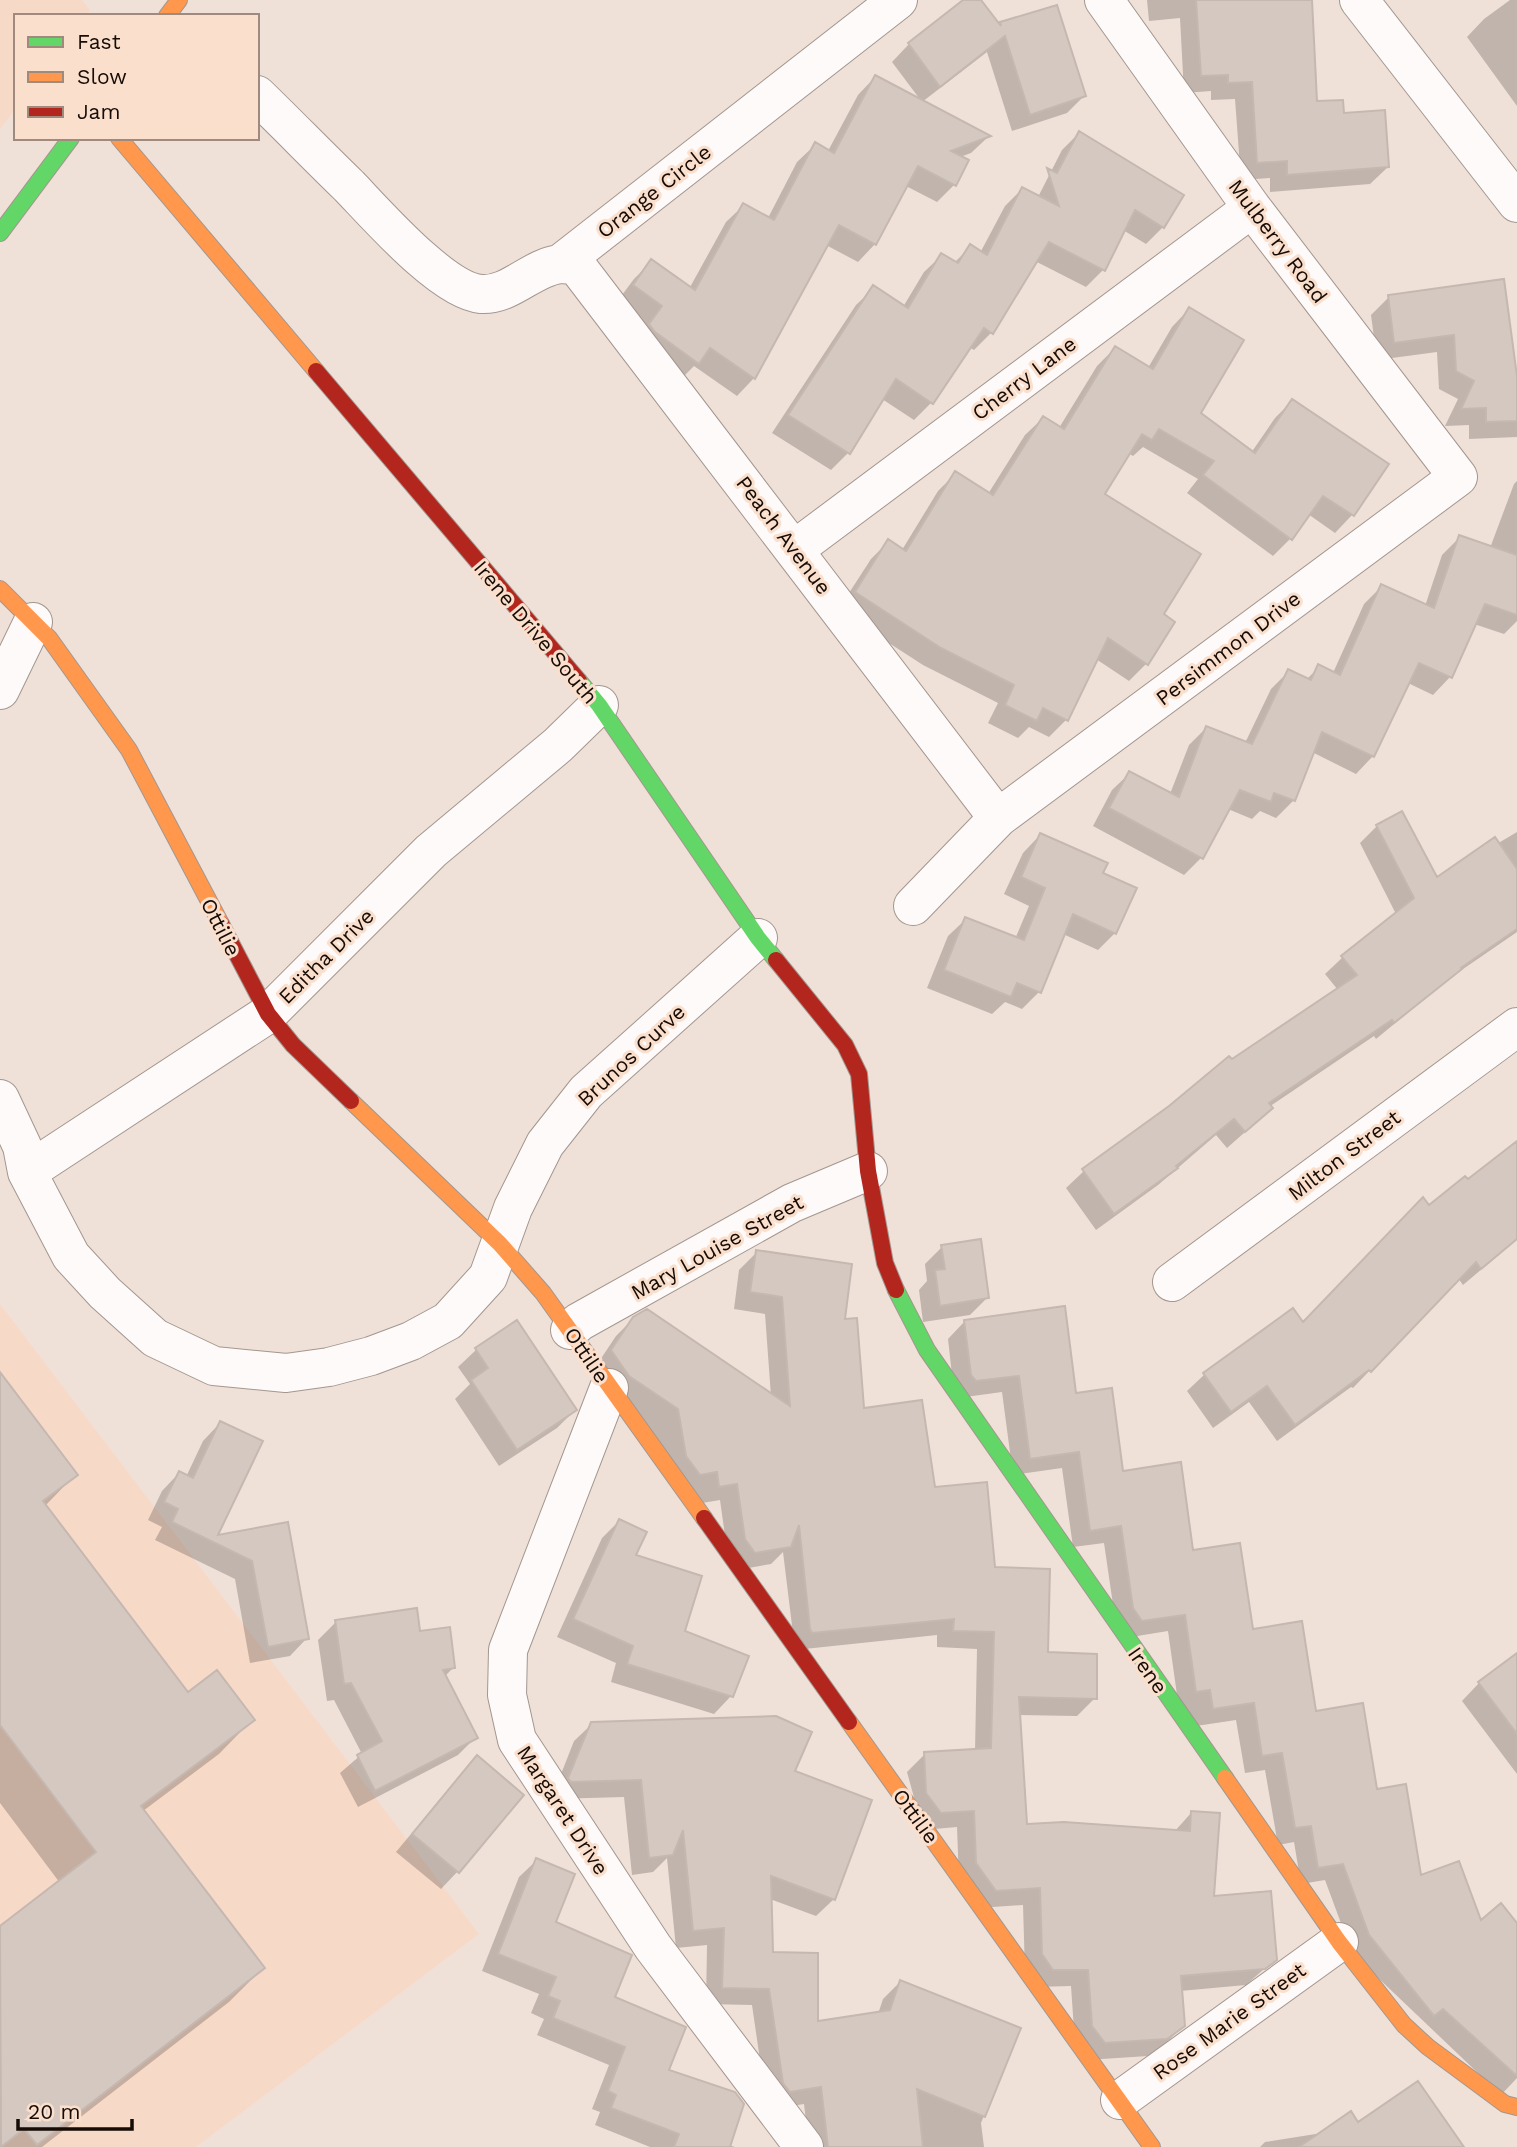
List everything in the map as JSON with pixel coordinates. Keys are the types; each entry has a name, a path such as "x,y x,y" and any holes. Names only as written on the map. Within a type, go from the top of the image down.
{"street":[{"name":"Orange Circle","path":"259,97 419,257 461,288 480,294 499,291 547,265 560,264 898,0"},
{"name":"Mulberry Road","path":"1104,0 1252,208 1458,477"},
{"path":"1359,0 1517,203"},
{"path":"0,233 70,140"},
{"name":"Irene Drive South","path":"121,140 599,705 758,939 845,1045 859,1074 868,1171"},
{"name":"Cherry Lane","path":"795,549 1252,208"},
{"name":"Peach Avenue","path":"560,264 576,265 998,818"},
{"name":"Persimmon Drive","path":"913,906 998,818 1458,477"},
{"name":"Ottilie","path":"0,589 49,638 129,750 268,1014 293,1045 500,1244 543,1293 1152,2147"},
{"path":"0,690 33,622"},
{"name":"Editha Drive","path":"27,1172 268,1014 431,851 558,745 599,705"},
{"name":"Brunos Curve","path":"0,1099 22,1146 27,1172 71,1256 105,1293 155,1338 214,1366 286,1373 329,1367 411,1341 449,1321 488,1277 513,1208 545,1144 586,1092 758,939"},
{"name":"Milton Street","path":"1172,1282 1517,1027"},
{"name":"Mary Louise Street","path":"570,1331 579,1322 792,1203 868,1171"},
{"name":"Irene","path":"868,1171 885,1263 904,1308 927,1350 1339,1942 1404,2025 1428,2047 1505,2104 1517,2107"},
{"name":"Margaret Drive","path":"609,1388 508,1650 507,1695 517,1740 653,1947 804,2147"},
{"name":"Rose Marie Street","path":"1120,2100 1339,1942"}],"shaded area":[{"path":"0,0 82,0 90,10 87,14 14,14 14,111 0,129"},
{"path":"0,1304 479,1934 196,2147 0,2147"}],"building":[{"path":"963,0 981,0 1001,26 1000,22 1057,5 1086,96 1030,115 1005,36 940,87 908,43"},
{"path":"1196,0 1312,0 1317,101 1343,100 1344,113 1385,110 1389,167 1287,175 1287,161 1257,163 1252,82 1228,83 1228,75 1201,76"},
{"path":"875,75 991,136 951,151 969,160 956,186 918,166 876,245 839,225 755,379 710,348 699,364 655,332 649,324 662,306 633,285 651,259 695,290 743,203 774,220 815,142 834,153"},
{"path":"1079,131 1184,195 1164,228 1135,210 1105,271 1049,242 993,334 984,328 933,404 896,379 850,454 788,415 873,285 908,308 941,253 958,263 970,244 987,255 1022,187 1059,206 1047,168 1057,173"},
{"path":"1504,279 1517,376 1517,421 1486,422 1486,408 1461,409 1474,381 1456,371 1454,335 1394,343 1388,295"},
{"path":"1189,307 1244,340 1201,413 1255,453 1292,399 1389,464 1354,516 1323,496 1292,540 1203,475 1214,461 1159,429 1152,440 1142,434 1105,494 1201,554 1164,614 1175,622 1148,665 1108,638 1068,721 1043,708 1037,721 1005,705 1014,685 941,648 855,592 888,539 906,551 955,471 993,495 1043,416 1064,429 1115,346 1153,369"},
{"path":"1459,535 1517,555 1517,615 1485,604 1452,678 1419,663 1374,757 1322,732 1295,801 1274,793 1271,802 1240,790 1203,859 1109,808 1129,771 1179,797 1206,726 1252,744 1288,669 1311,680 1318,664 1340,675 1381,584 1434,608"},
{"path":"1402,811 1437,877 1495,837 1517,869 1517,929 1461,968 1394,1023 1392,1020 1269,1103 1273,1108 1245,1132 1234,1119 1176,1166 1178,1168 1114,1214 1082,1169 1169,1106 1229,1056 1232,1059 1357,975 1341,956 1414,898 1376,825"},
{"path":"1040,833 1108,863 1103,873 1137,888 1116,934 1073,914 1041,993 1017,983 1011,997 944,970 965,917 1024,940 1045,888 1021,877"},
{"path":"1517,1141 1517,1239 1481,1269 1476,1262 1371,1372 1369,1370 1295,1425 1267,1386 1231,1412 1203,1373 1293,1308 1303,1322 1423,1197 1429,1205 1465,1176 1468,1179"},
{"path":"981,1239 989,1298 940,1306 935,1270 945,1269 941,1245"},
{"path":"756,1250 852,1264 845,1319 857,1318 864,1408 922,1400 935,1487 987,1482 995,1567 1050,1569 1048,1652 1097,1654 1097,1699 1019,1697 1027,1824 1064,1822 1190,1831 1191,1811 1220,1813 1214,1896 1271,1891 1277,1960 1265,1969 1181,1976 1185,2026 1167,2039 1105,2043 1092,2026 1088,1970 1053,1970 1042,1954 1040,1888 996,1891 976,1863 974,1811 941,1813 926,1793 924,1752 991,1748 994,1632 953,1631 954,1619 812,1633 799,1525 791,1547 755,1553 745,1539 737,1484 719,1487 717,1472 700,1475 686,1456 678,1409 629,1376 611,1350 633,1317 647,1309 790,1406 782,1297 750,1292"},
{"path":"1065,1306 1076,1393 1112,1388 1123,1471 1181,1462 1193,1550 1240,1543 1253,1629 1302,1621 1316,1711 1363,1703 1377,1789 1406,1784 1421,1875 1459,1861 1481,1920 1501,1903 1517,1923 1517,2076 1443,2009 1434,2016 1369,1935 1343,1864 1318,1868 1311,1826 1295,1828 1282,1753 1262,1756 1254,1703 1213,1709 1210,1690 1196,1692 1185,1615 1142,1621 1133,1608 1121,1526 1090,1531 1079,1452 1030,1459 1019,1376 976,1381 971,1375 964,1320"},
{"path":"517,1320 577,1410 517,1450 471,1380 488,1368 475,1348"},
{"path":"0,1372 78,1475 43,1501 188,1692 217,1670 255,1720 141,1806 265,1968 37,2145 24,2129 1,2147 0,1926 96,1852 0,1725"},
{"path":"220,1421 263,1441 218,1535 288,1522 309,1639 268,1647 252,1561 172,1522 178,1509 164,1502 179,1471 193,1478"},
{"path":"619,1519 647,1532 636,1555 702,1576 685,1631 749,1656 733,1697 627,1664 633,1646 573,1619"},
{"path":"417,1608 420,1631 450,1627 455,1668 443,1670 478,1738 375,1791 357,1755 382,1741 351,1683 344,1684 335,1620"},
{"path":"1517,1653 1517,1734 1478,1682"},
{"path":"776,1716 812,1732 795,1771 872,1800 835,1900 771,1876 773,1952 818,1953 818,2021 890,2010 900,1980 1021,2028 985,2117 917,2089 923,2147 828,2147 821,2087 790,2092 783,2083 769,1989 722,1988 724,1928 693,1931 683,1830 673,1855 649,1858 641,1780 571,1782 568,1778 591,1722"},
{"path":"477,1755 524,1795 459,1873 412,1834"},
{"path":"536,1858 575,1874 556,1922 632,1955 615,1997 686,2027 669,2070 735,2092 744,2104 730,2147 674,2147 679,2134 611,2108 616,2095 608,2091 625,2047 553,2018 560,2001 548,1996 556,1977 498,1954"},
{"path":"1418,2081 1464,2147 1299,2147 1351,2111 1358,2122"}],"traffic: fast":[{"path":"0,233 70,140"},
{"path":"579,681 599,705 758,938 776,960"},
{"path":"896,1290 927,1350 1225,1778"}],"traffic: slow":[{"path":"168,14 179,0"},
{"path":"121,140 316,371"},
{"path":"0,589 49,638 129,750 221,924"},
{"path":"351,1101 500,1244 543,1293 704,1518"},
{"path":"849,1722 1152,2147"},
{"path":"1225,1778 1339,1942 1404,2025 1428,2047 1505,2104 1517,2107"}],"traffic: jam":[{"path":"316,371 579,681"},
{"path":"221,924 268,1014 293,1045 351,1101"},
{"path":"776,960 845,1045 859,1074 868,1171 885,1263 896,1290"},
{"path":"704,1518 849,1722"}]}
